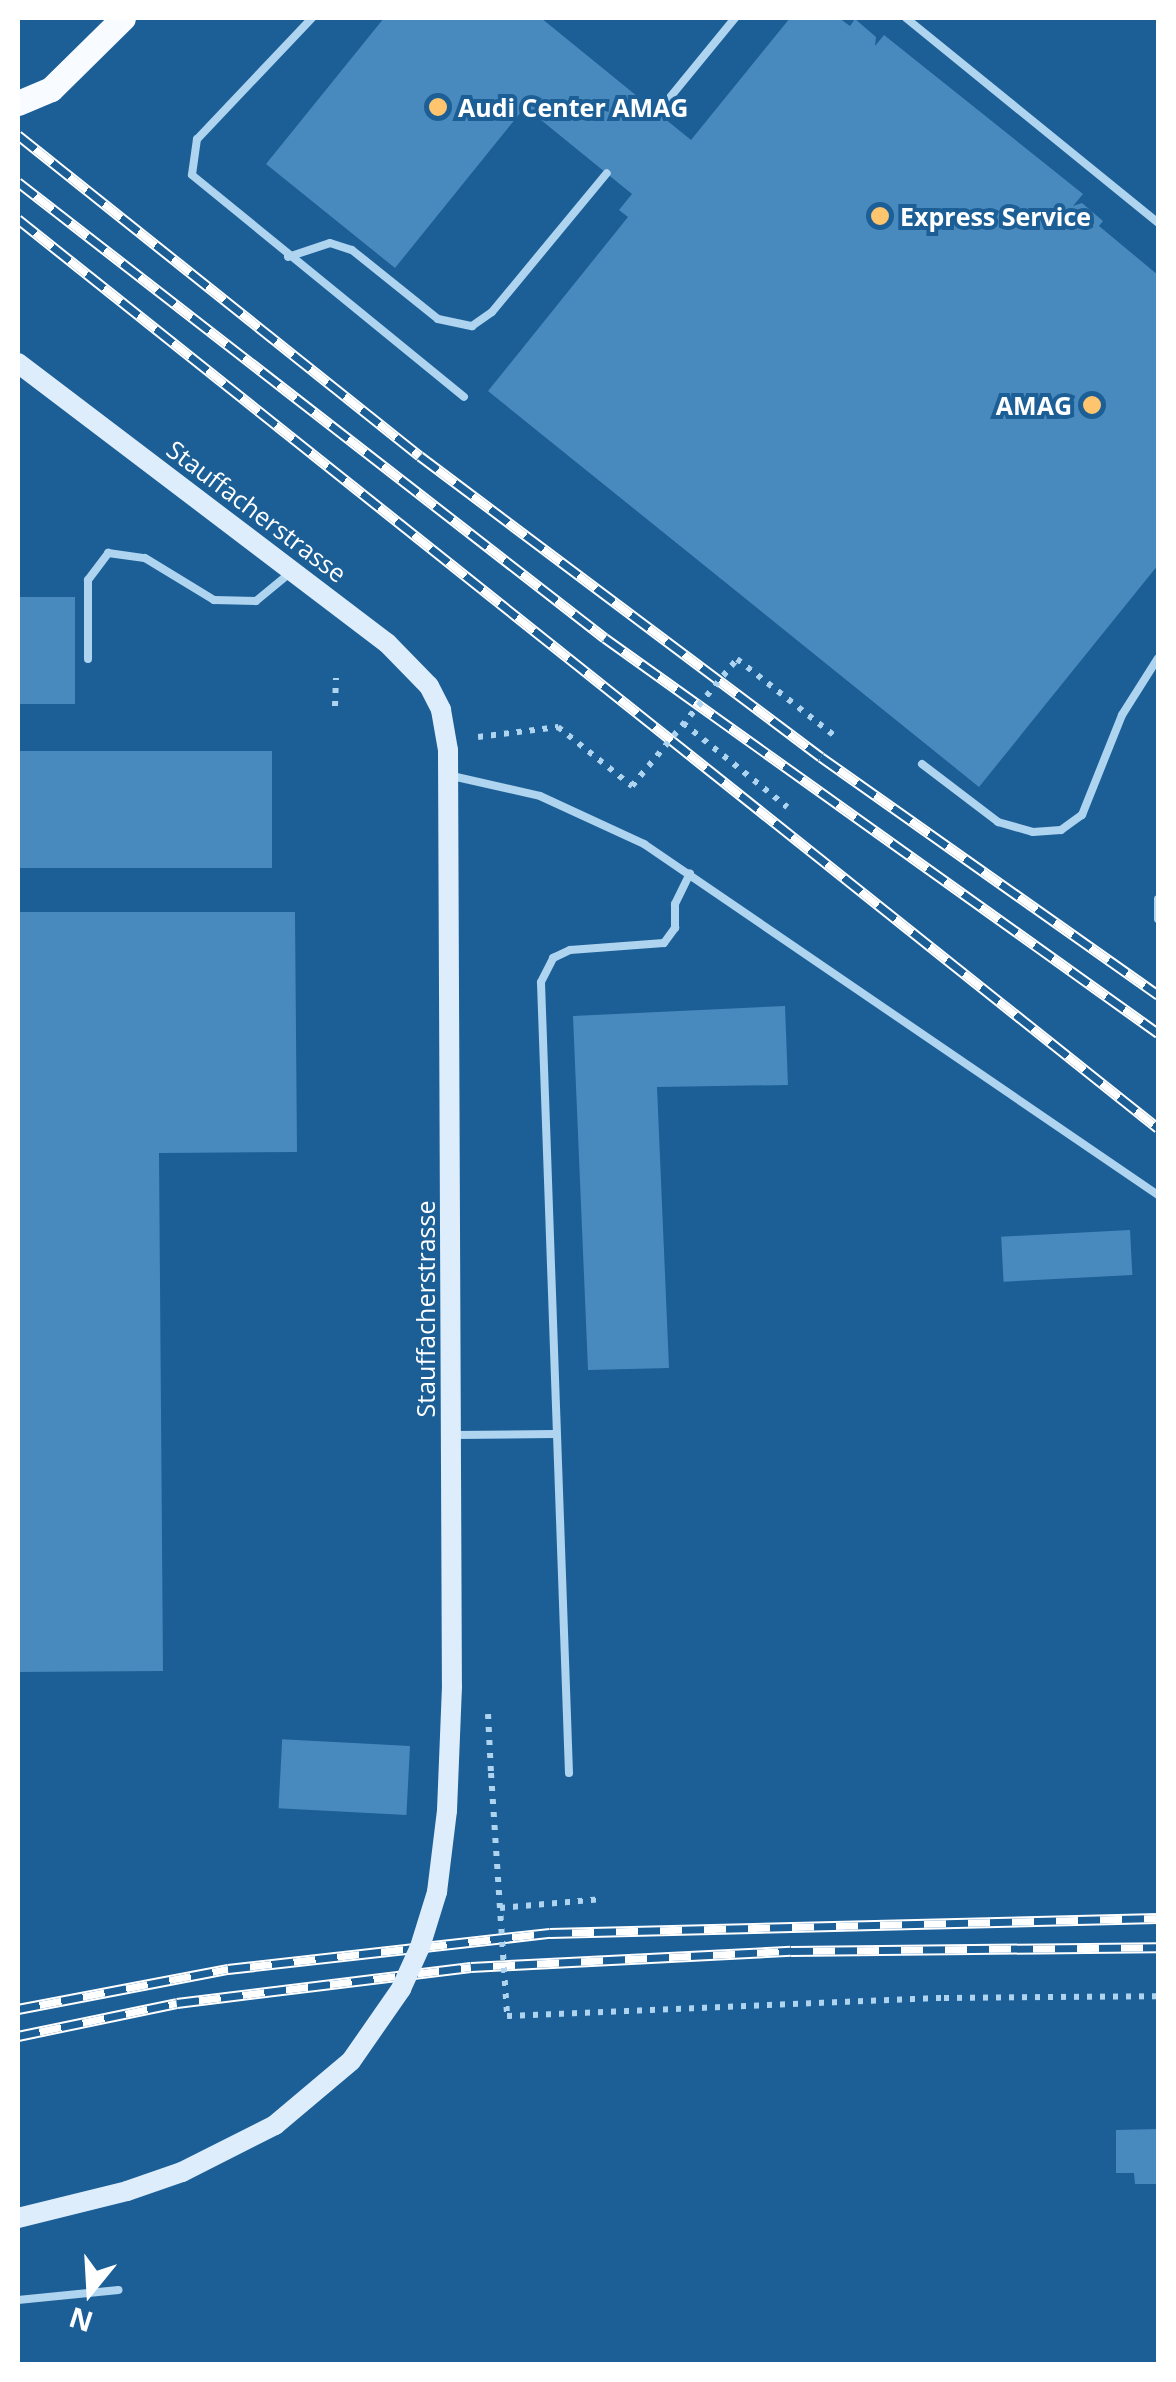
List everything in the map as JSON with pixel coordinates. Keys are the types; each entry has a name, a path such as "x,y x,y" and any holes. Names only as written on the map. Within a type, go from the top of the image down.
{"main road":[{"path":"22,101 50,89 123,18"}],"street":[{"name":"Stauffacherstrasse","path":"18,363 293,570 420,675 441,710 447,740 450,1435 448,1811 437,1892 420,1947 401,1989 351,2062 275,2126 182,2172 127,2191 18,2218"}],"lane":[{"path":"312,18 204,130 192,154 192,175 204,190 464,397"},
{"path":"658,112 735,18"},
{"path":"906,18 1158,222"},
{"path":"288,256 330,244 352,250 438,319 472,326 492,312 607,173"},
{"path":"88,660 88,584 108,554 145,558 214,600 256,601 293,570"},
{"path":"922,764 998,822 1033,832 1062,830 1082,815 1122,716 1158,658"},
{"path":"447,775 578,811 690,873 1158,1196"},
{"path":"569,1773 541,982 553,958 570,950 664,943 675,928 675,904 690,873"},
{"path":"1158,898 1158,919"},
{"path":"450,1435 555,1434"},
{"path":"18,2300 119,2290"}],"path":[{"path":"447,740 558,727 632,786 737,658 835,736"},
{"path":"336,678 336,706"},
{"path":"684,724 787,806"},
{"path":"491,1774 507,2016 925,1998 1158,1996"},
{"path":"500,1908 603,1899"}],"building":[{"path":"384,18 541,18 691,140 790,18 839,18 850,26 855,19 876,37 875,46 884,35 1083,194 1073,206 1082,203 1103,221 1099,226 1158,275 1158,565 979,787 488,391 628,217 619,210 632,194 525,107 395,268 266,164"},
{"path":"19,597 75,597 75,704 19,704"},
{"path":"18,751 272,751 272,868 18,868"},
{"path":"18,912 295,912 297,1152 159,1153 163,1671 18,1672"},
{"path":"785,1006 788,1085 657,1087 669,1368 588,1370 573,1016"},
{"path":"1130,1230 1132,1275 1004,1282 1001,1237"},
{"path":"282,1739 410,1746 406,1815 279,1808"},
{"path":"1158,2129 1158,2184 1135,2184 1134,2173 1116,2173 1116,2130"}],"railway":[{"path":"18,135 420,456 821,757 1158,995"},
{"path":"18,182 605,638 1158,1033"},
{"path":"18,219 1158,1128"},
{"path":"18,2009 228,1969 550,1933 1158,1918"},
{"path":"18,2036 177,2003 471,1967 791,1951 1158,1947"}],"place":[{"name":"Audi Center AMAG","path":"438,107"},
{"name":"Express Service","path":"880,216"},
{"name":"AMAG","path":"1092,405"}]}
